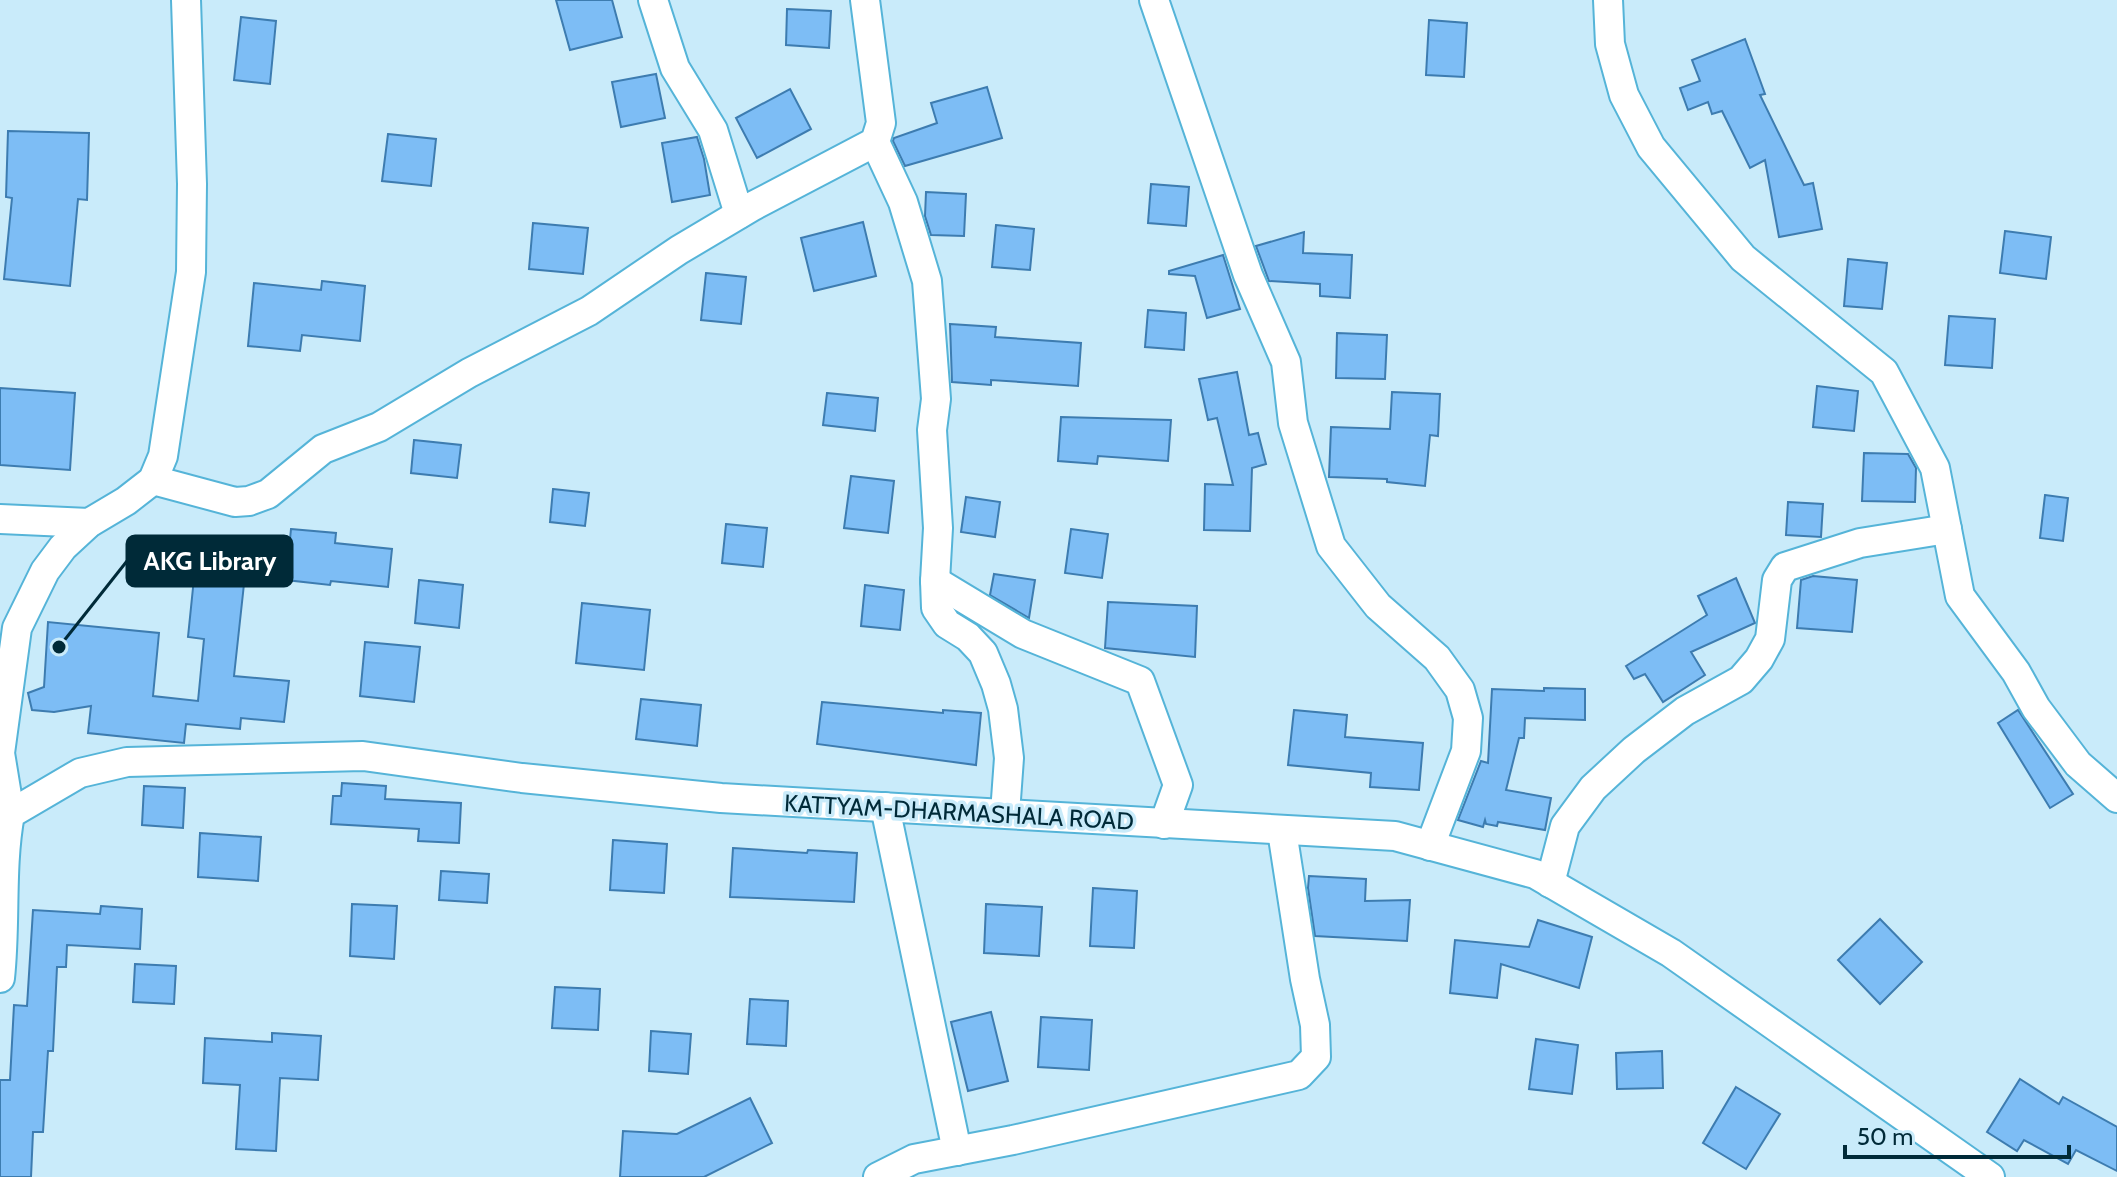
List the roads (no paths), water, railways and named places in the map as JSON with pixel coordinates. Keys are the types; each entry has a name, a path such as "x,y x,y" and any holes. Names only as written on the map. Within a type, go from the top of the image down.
{"street":[{"path":"0,978 3,843 10,814 0,753 17,628 45,571 63,547 89,523 153,480 163,456 191,272 192,184 186,0"},
{"path":"653,0 675,68 713,130 739,214"},
{"path":"865,0 881,123 875,142 903,202 927,281 936,399 932,430 938,528 936,608 947,624 968,637 983,653 1000,696 1009,758 1005,813"},
{"path":"1154,0 1248,275 1286,362 1293,423 1331,546 1378,606 1437,658 1460,690 1468,718 1466,751 1430,846"},
{"path":"1608,0 1610,44 1624,95 1651,147 1743,258 1884,372 1935,468 1960,596 2078,764 2117,798"},
{"path":"153,480 235,502 268,494 323,449 379,427 469,373 589,311 739,214 875,142"},
{"path":"0,519 89,523"},
{"path":"1550,883 1565,826 1593,788 1634,750 1685,711 1741,680 1759,659 1770,639 1777,580 1785,567 1860,543 1947,529"},
{"path":"935,581 1023,634 1140,681 1178,785 1164,824"},
{"name":"KATTYAM-DHARMASHALA ROAD","path":"10,814 80,773 127,762 363,756 522,778 721,798 1395,836 1535,874 1671,953 1990,1177"},
{"path":"885,807 957,1151"},
{"path":"878,1177 914,1159 1299,1075 1316,1057 1315,1025 1282,831"}],"place":[{"name":"AKG Library","path":"59,647"}]}
